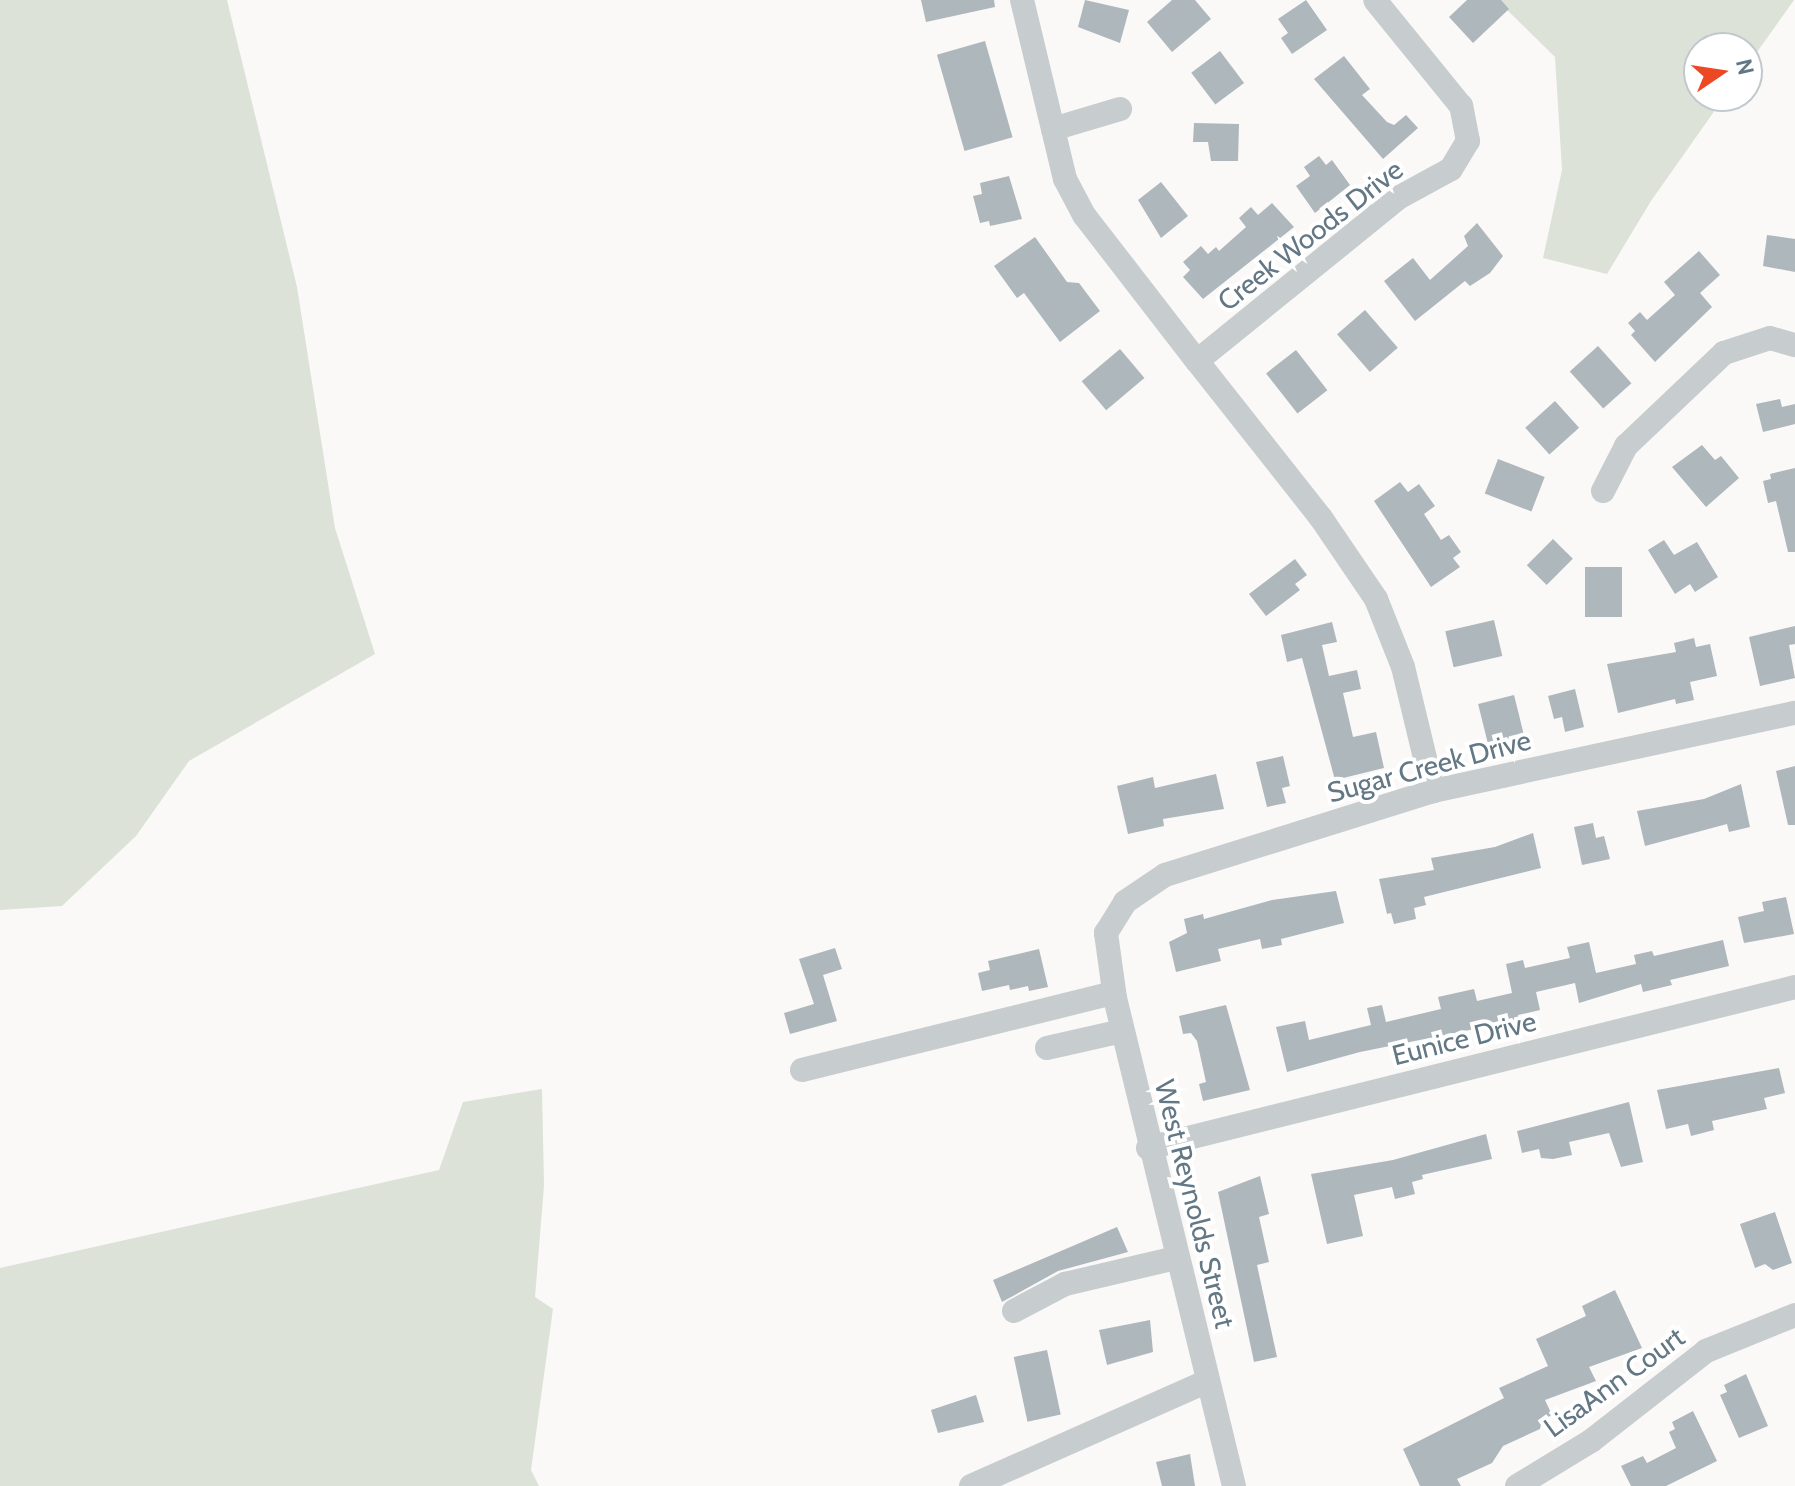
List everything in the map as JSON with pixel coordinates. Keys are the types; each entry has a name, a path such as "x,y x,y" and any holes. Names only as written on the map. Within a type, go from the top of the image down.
{"street":[{"path":"1022,0 1065,179 1084,215 1321,518 1376,599 1403,667 1433,791"},
{"name":"Creek Woods Drive","path":"1197,361 1398,198 1451,169 1468,141 1461,106 1375,0"},
{"path":"1053,129 1120,109"},
{"path":"1603,491 1626,446 1724,353 1770,338 1795,345"},
{"name":"Sugar Creek Drive","path":"1106,933 1125,902 1165,875 1433,791 1795,713"},
{"name":"West Reynolds Street","path":"1106,933 1114,993 1148,1148 1234,1486"},
{"name":"Eunice Drive","path":"1148,1148 1795,987"},
{"path":"802,1070 1114,993"},
{"path":"1047,1048 1122,1031"},
{"path":"1014,1311 1065,1284 1176,1258"},
{"name":"LisaAnn Court","path":"1517,1486 1591,1441 1706,1351 1795,1315"},
{"path":"971,1486 1208,1381"}],"shaded area":[{"path":"0,0 227,0 297,287 335,528 375,654 189,761 136,836 62,906 0,910"},
{"path":"1497,0 1794,0 1763,44 1763,32 1683,32 1683,112 1714,112 1651,201 1607,274 1543,258 1562,170 1555,57"},
{"path":"542,1089 544,1186 535,1297 553,1309 531,1470 539,1486 0,1486 0,1268 439,1170 463,1102"}],"building":[{"path":"921,0 994,0 995,7 926,22"},
{"path":"1085,0 1129,10 1120,43 1078,27"},
{"path":"1172,0 1195,0 1211,19 1172,52 1147,22"},
{"path":"1306,0 1327,30 1292,54 1281,38 1288,33 1278,19"},
{"path":"1467,0 1501,0 1509,9 1473,43 1449,17"},
{"path":"985,41 1013,137 965,151 937,55"},
{"path":"1220,51 1244,83 1215,105 1191,73"},
{"path":"1344,56 1370,89 1362,95 1387,122 1394,125 1406,115 1418,128 1383,159 1314,79"},
{"path":"1194,123 1239,124 1238,161 1211,161 1208,142 1193,142"},
{"path":"1319,156 1326,165 1332,160 1350,185 1315,213 1296,186 1310,176 1304,167"},
{"path":"1009,176 1022,219 990,226 989,221 980,223 973,196 982,194 980,183"},
{"path":"1161,182 1188,216 1161,238 1138,200"},
{"path":"1272,203 1294,227 1203,299 1183,277 1190,270 1183,262 1201,246 1208,254 1216,247 1219,251 1246,227 1239,218 1251,207 1258,215"},
{"path":"1477,223 1503,256 1490,273 1470,286 1465,281 1415,321 1384,281 1413,258 1430,280 1468,246 1464,236"},
{"path":"1767,235 1795,239 1795,272 1763,266"},
{"path":"1035,237 1067,282 1079,283 1100,311 1060,342 1024,293 1017,298 994,266"},
{"path":"1699,251 1720,275 1700,293 1712,307 1655,362 1631,335 1635,331 1628,323 1640,312 1647,320 1675,295 1664,282"},
{"path":"1365,310 1398,348 1370,372 1337,334"},
{"path":"1598,346 1631,383 1603,409 1570,371"},
{"path":"1120,349 1144,378 1106,410 1082,381"},
{"path":"1296,350 1327,390 1297,414 1266,373"},
{"path":"1780,399 1782,407 1795,404 1795,424 1763,432 1756,404"},
{"path":"1555,401 1579,428 1549,455 1525,428"},
{"path":"1702,445 1715,460 1721,456 1739,478 1706,507 1672,467"},
{"path":"1498,459 1545,477 1531,511 1485,494"},
{"path":"1795,468 1795,552 1788,552 1776,501 1768,503 1763,481 1771,479 1770,474"},
{"path":"1400,482 1408,492 1419,484 1435,506 1424,514 1441,540 1449,535 1461,552 1453,558 1460,567 1431,587 1374,501"},
{"path":"1553,539 1573,559 1547,585 1527,565"},
{"path":"1664,540 1674,555 1697,542 1718,577 1695,592 1690,584 1675,594 1648,550"},
{"path":"1295,559 1307,575 1295,584 1300,590 1266,616 1249,594"},
{"path":"1585,567 1622,567 1622,617 1585,617"},
{"path":"1494,620 1502,656 1454,667 1445,631"},
{"path":"1332,622 1337,642 1322,645 1329,676 1357,670 1361,689 1343,693 1353,737 1376,732 1384,768 1335,780 1302,658 1287,662 1281,635"},
{"path":"1795,626 1795,644 1789,645 1795,678 1760,686 1749,637"},
{"path":"1694,638 1696,647 1710,644 1717,676 1690,682 1694,700 1676,704 1675,699 1618,713 1607,664 1676,652 1674,643"},
{"path":"1575,689 1584,727 1565,732 1562,717 1554,719 1548,696"},
{"path":"1514,695 1526,744 1490,752 1478,704"},
{"path":"1283,756 1290,786 1282,788 1286,803 1267,807 1256,762"},
{"path":"1795,766 1795,825 1788,825 1776,771"},
{"path":"1216,774 1224,809 1163,819 1164,826 1128,834 1117,786 1153,777 1155,788"},
{"path":"1741,784 1750,827 1729,832 1727,824 1645,846 1637,811 1704,799"},
{"path":"1593,823 1596,838 1604,836 1610,859 1582,865 1574,827"},
{"path":"1533,833 1541,868 1424,897 1426,905 1414,908 1416,919 1394,924 1391,913 1387,914 1379,879 1434,870 1431,858 1495,847"},
{"path":"1336,891 1344,923 1281,939 1282,945 1262,949 1260,939 1218,949 1221,961 1176,972 1169,942 1187,933 1184,919 1203,914 1204,919 1272,900"},
{"path":"1786,897 1794,934 1744,943 1738,917 1764,911 1762,902"},
{"path":"1723,940 1729,966 1670,980 1672,985 1643,992 1641,984 1579,1003 1575,983 1536,992 1540,1010 1518,1015 1519,1020 1360,1052 1287,1072 1276,1027 1305,1021 1309,1040 1371,1025 1367,1008 1382,1005 1386,1022 1441,1009 1438,997 1474,989 1477,1001 1512,993 1506,964 1523,960 1525,968 1570,958 1567,947 1589,942 1596,973 1636,964 1634,955 1652,951 1654,956"},
{"path":"835,948 842,969 823,975 837,1021 790,1034 784,1013 814,1004 799,959"},
{"path":"1039,949 1048,987 1029,991 1028,986 1010,990 1009,985 982,991 978,973 990,970 988,961"},
{"path":"1226,1005 1250,1090 1203,1101 1199,1084 1206,1082 1197,1041 1191,1033 1183,1034 1179,1016"},
{"path":"1779,1068 1785,1093 1764,1098 1767,1109 1712,1121 1714,1130 1691,1136 1688,1124 1666,1129 1657,1090"},
{"path":"1629,1102 1643,1162 1621,1167 1609,1133 1569,1142 1572,1155 1553,1159 1541,1158 1539,1149 1522,1153 1517,1131"},
{"path":"1486,1134 1492,1159 1422,1175 1423,1179 1412,1182 1415,1194 1395,1199 1392,1187 1354,1195 1363,1236 1327,1244 1311,1174 1393,1160"},
{"path":"1260,1176 1269,1214 1259,1217 1269,1262 1257,1265 1277,1357 1254,1362 1218,1192"},
{"path":"1775,1212 1792,1263 1773,1270 1765,1264 1755,1268 1740,1224"},
{"path":"1117,1227 1128,1252 1058,1271 1002,1302 993,1280"},
{"path":"1615,1290 1642,1348 1589,1367 1596,1381 1545,1400 1552,1415 1542,1420 1540,1429 1503,1446 1492,1463 1457,1479 1461,1486 1420,1486 1403,1449 1504,1398 1499,1388 1548,1366 1536,1339 1586,1316 1582,1306"},
{"path":"1150,1320 1153,1352 1107,1365 1099,1330"},
{"path":"1047,1350 1061,1415 1027,1422 1014,1357"},
{"path":"1746,1374 1768,1426 1739,1438 1720,1395 1727,1392 1724,1385"},
{"path":"976,1395 984,1422 938,1433 931,1410"},
{"path":"1693,1411 1717,1461 1666,1486 1631,1486 1621,1466 1643,1456 1647,1463 1676,1448 1669,1432 1675,1429 1672,1422"},
{"path":"1190,1454 1195,1486 1162,1486 1156,1462"}]}
